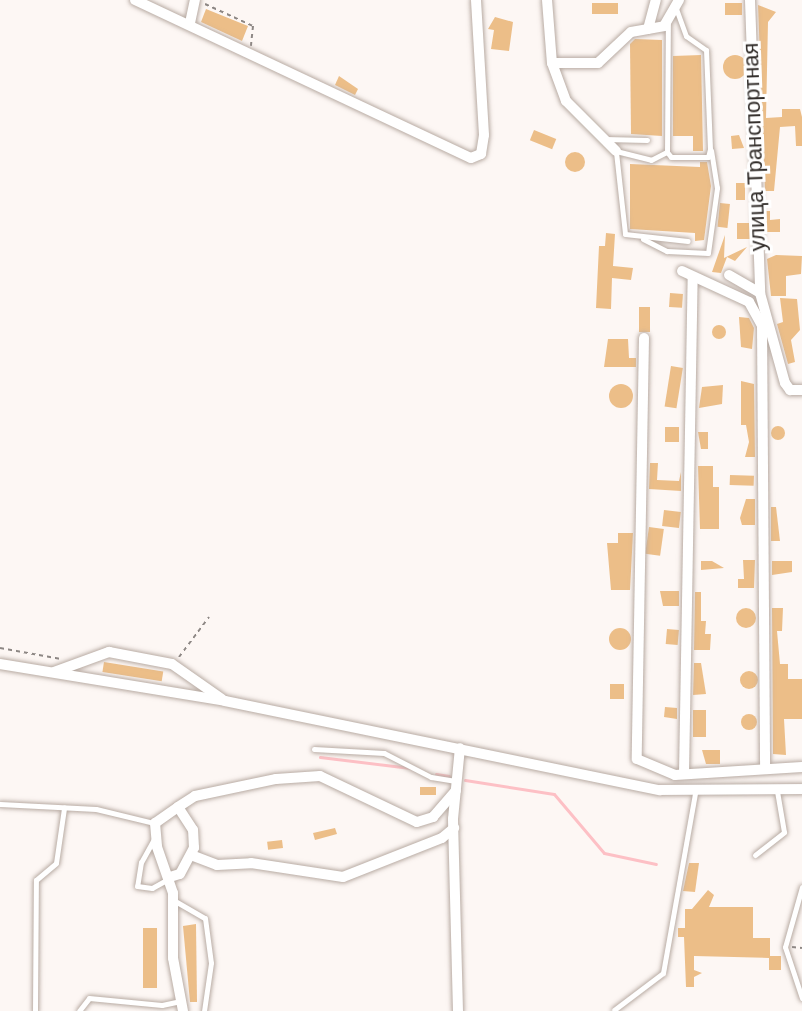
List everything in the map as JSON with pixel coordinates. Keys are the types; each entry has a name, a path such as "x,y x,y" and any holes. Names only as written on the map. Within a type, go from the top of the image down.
{"street":[{"path":"135,0 190,23 464,156 478,157 484,135 476,0"},
{"path":"190,23 196,0"},
{"path":"547,0 552,63 566,101 616,151"},
{"path":"648,29 656,0"},
{"name":"улица Транспортная","path":"750,0 760,293 785,383 790,390 802,390"},
{"path":"552,63 598,63 626,34 668,23 678,4"},
{"path":"682,271 693,279 749,302 762,325 765,768"},
{"path":"729,275 760,293"},
{"path":"684,774 693,279"},
{"path":"637,786 644,338"},
{"path":"52,673 109,652 172,664 225,701"},
{"path":"0,664 225,701 637,786 695,793 802,789"},
{"path":"458,1011 454,828 460,748"},
{"path":"637,759 660,773 802,767"},
{"path":"182,1006 173,958 170,877 156,829 178,807 195,796 276,779 320,776 417,822 433,817 456,786"},
{"path":"170,877 180,874 191,855 193,830 178,807"},
{"path":"191,855 217,865 251,863 343,877 430,844 454,828"}],"lane":[{"path":"616,151 622,171 622,230 667,251 708,253 712,158 706,50 686,36 678,4"},
{"path":"667,156 668,23"},
{"path":"604,139 647,140"},
{"path":"616,151 630,158 712,158"},
{"path":"643,239 688,241"},
{"path":"314,749 384,753 456,786"},
{"path":"755,855 784,832 777,790"},
{"path":"614,1010 663,973 695,793"},
{"path":"0,804 96,809 156,829 141,862 137,886 152,888 170,877"},
{"path":"35,1011 36,880 56,863 64,808"},
{"path":"802,887 785,947 802,998"},
{"path":"173,899 205,918 211,963 204,1011"},
{"path":"79,1011 89,998 182,1006"}],"path":[{"path":"196,0 253,26 248,52"},
{"path":"172,664 209,617"},
{"path":"0,648 72,666"}],"building":[{"path":"592,3 618,3 618,14 592,14"},
{"path":"725,3 742,3 742,15 725,15"},
{"path":"758,5 776,12 768,22 766,118 782,117 782,109 800,109 802,117 802,146 796,146 795,126 780,127 774,191 765,191"},
{"path":"206,9 248,26 242,41 201,22"},
{"path":"495,17 513,22 509,51 491,49 494,30 488,29"},
{"path":"635,39 662,40 662,136 631,134 630,44"},
{"path":"701,55 703,151 693,151 693,136 673,136 673,56"},
{"path":"735,55 746,62 747,67 740,78 735,79 724,72 723,67 730,56"},
{"path":"339,76 358,89 355,95 335,85"},
{"path":"534,130 556,139 552,149 530,140"},
{"path":"739,135 744,148 732,149 731,136"},
{"path":"571,152 579,152 585,162 579,172 571,172 565,166 565,158"},
{"path":"700,162 707,162 711,186 704,240 695,241 695,233 630,229 630,164 700,167"},
{"path":"736,183 745,183 745,200 736,200"},
{"path":"720,203 730,204 727,228 717,227"},
{"path":"765,211 770,211 770,220 780,219 780,232 766,232"},
{"path":"737,223 750,223 750,239 737,239"},
{"path":"606,233 615,234 613,266 633,268 631,280 612,278 611,309 596,308 599,246 605,246"},
{"path":"725,235 724,258 747,247 735,261 727,257 721,273 712,272"},
{"path":"776,255 802,256 801,274 786,276 786,296 771,296 767,259"},
{"path":"670,293 683,294 682,308 669,307"},
{"path":"780,298 797,299 800,330 791,340 795,362 788,364 777,324 783,322"},
{"path":"639,307 650,307 650,332 639,332"},
{"path":"739,317 749,318 754,328 752,349 741,347"},
{"path":"719,325 726,332 719,339 712,332"},
{"path":"608,339 628,339 629,358 636,358 636,367 604,367"},
{"path":"671,366 683,368 676,408 665,406"},
{"path":"741,381 754,384 755,457 745,457 749,442 746,425 741,425"},
{"path":"621,384 629,388 633,396 629,404 621,408 613,404 609,396 613,388"},
{"path":"723,385 722,404 699,408 702,387"},
{"path":"778,426 785,433 778,440 771,433"},
{"path":"665,427 679,427 679,442 665,442"},
{"path":"698,432 708,432 708,449 701,449"},
{"path":"650,463 658,463 657,480 679,481 681,472 681,491 649,489"},
{"path":"698,466 713,466 713,487 719,487 719,529 700,529"},
{"path":"730,475 754,476 754,486 730,485"},
{"path":"746,499 755,499 755,525 742,525 740,518"},
{"path":"771,507 776,507 780,541 771,541"},
{"path":"664,510 681,512 679,528 662,526"},
{"path":"649,527 664,529 660,556 645,554"},
{"path":"618,533 633,533 630,590 611,590 607,543 618,543"},
{"path":"743,560 755,560 754,588 738,588 738,579 744,579"},
{"path":"701,561 712,561 724,568 701,570"},
{"path":"772,561 792,561 792,572 772,575"},
{"path":"660,591 679,591 679,606 663,606"},
{"path":"695,592 701,592 701,621 706,621 705,634 711,634 710,650 694,650"},
{"path":"742,608 750,608 756,618 750,628 742,628 736,622 736,614"},
{"path":"772,608 783,608 782,631 777,631 780,664 788,664 788,679 802,679 802,719 784,719 786,755 773,754"},
{"path":"620,628 628,631 631,639 628,647 620,650 612,647 609,639 612,631"},
{"path":"667,629 679,630 678,645 666,644"},
{"path":"104,662 163,671 162,681 102,672"},
{"path":"694,663 701,663 706,694 693,695"},
{"path":"749,671 758,680 749,689 740,680"},
{"path":"610,684 624,684 624,699 610,699"},
{"path":"665,707 677,708 677,719 664,717"},
{"path":"693,710 706,710 706,737 693,737"},
{"path":"749,714 755,716 755,728 749,730 743,728 741,722 743,716"},
{"path":"702,750 720,750 720,764 706,764"},
{"path":"420,787 436,787 436,795 420,795"},
{"path":"335,828 337,834 315,840 313,833"},
{"path":"282,840 283,848 268,850 267,842"},
{"path":"689,863 699,863 695,892 683,891"},
{"path":"708,890 714,895 709,907 753,907 753,938 770,938 770,956 781,956 781,970 769,970 769,958 694,956 694,970 702,973 694,977 694,987 686,987 684,937 678,937 678,928 685,928 685,909 692,909"},
{"path":"196,924 197,1002 190,1002 183,926"},
{"path":"143,928 157,928 157,988 143,988"}],"waterway":[{"path":"320,757 410,768"},
{"path":"436,774 449,776"},
{"path":"465,780 554,794 604,853 656,864"}]}
